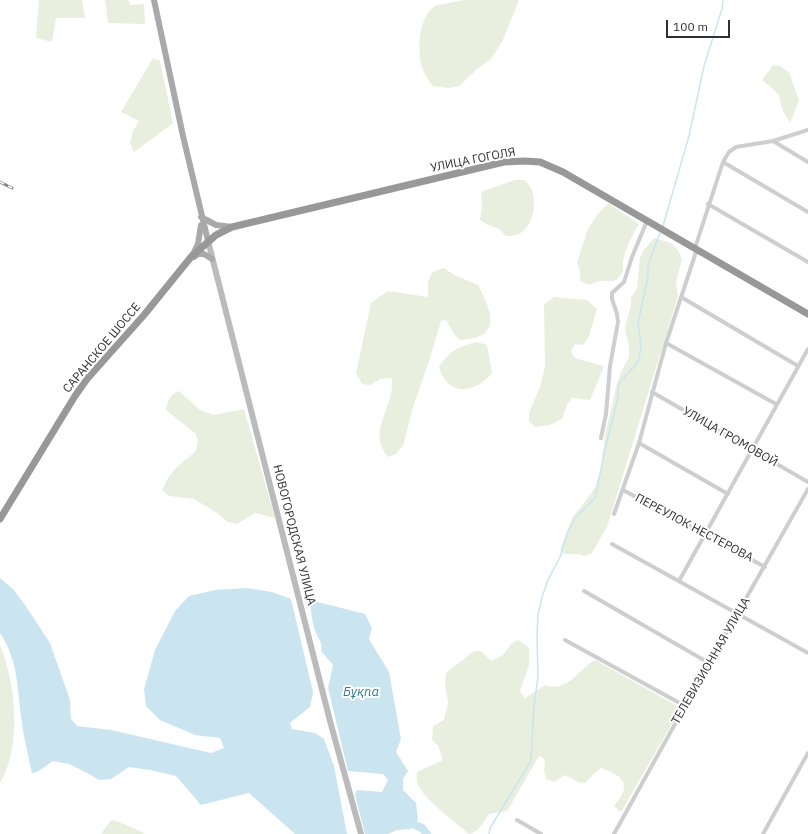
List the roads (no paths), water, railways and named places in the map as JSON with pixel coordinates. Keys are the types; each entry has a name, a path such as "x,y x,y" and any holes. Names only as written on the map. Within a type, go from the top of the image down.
{"highway":[{"name":"УЛИЦА ГОГОЛЯ","path":"208,241 216,234 232,227 504,162 525,160 540,162 562,172 808,314"},
{"name":"САРАНСКОЕ ШОССЕ","path":"0,519 75,396 96,369 144,315 190,257 208,241"}],"main road":[{"path":"154,0 201,217 208,241"},
{"path":"201,217 216,225 232,227"},
{"path":"190,257 198,244 201,235 201,217"},
{"path":"185,264 198,254 204,254 212,259"}],"street":[{"path":"614,514 639,443 666,343 696,249 708,204 723,162 729,152 736,147 773,141 808,130"},
{"path":"773,141 808,162"},
{"path":"723,162 808,212"},
{"path":"708,204 808,262"},
{"path":"601,438 606,414 610,366 618,322 612,299 612,293 624,282 632,257 647,221"},
{"name":"НОВОГОРОДСКАЯ УЛИЦА","path":"208,241 330,721 361,834"},
{"path":"681,297 798,366"},
{"path":"666,343 776,404"},
{"path":"679,581 776,404 808,349"},
{"name":"УЛИЦА ГРОМОВОЙ","path":"652,392 808,482"},
{"path":"639,443 728,494"},
{"name":"ТЕЛЕВИЗИОННАЯ УЛИЦА","path":"614,834 684,706 736,614 765,567 808,489"},
{"name":"ПЕРЕУЛОК НЕСТЕРОВА","path":"623,490 765,567"},
{"path":"612,544 808,653"},
{"path":"584,591 709,663"},
{"path":"565,640 684,706"},
{"path":"763,834 808,753"},
{"path":"516,820 541,834"}],"water":[{"path":"0,578 14,590 50,643 70,700 71,719 77,726 111,730 211,753 224,748 220,738 195,735 160,720 146,706 144,689 155,650 175,611 189,596 215,590 247,588 272,592 291,599 313,692 310,707 290,723 292,729 315,733 324,739 334,766 347,834 295,834 249,793 201,805 176,776 150,770 129,767 111,779 99,780 69,764 53,761 37,772 32,773 23,730 14,663 6,643 0,633"},
{"name":"Бұқпа","path":"310,600 365,614 372,628 369,639 389,672 401,739 396,752 408,771 403,779 403,790 416,803 418,819 415,825 410,829 397,830 388,834 365,834 355,795 357,790 382,792 388,780 383,774 348,771 328,688 333,665 321,651 321,644 313,621"}],"waterway":[{"path":"663,226 689,136 704,66 722,9 723,0"},
{"path":"489,834 490,828 531,761 534,705 538,677 538,615 542,597 548,580 560,557 568,531 576,517 595,498 618,397 618,385 639,359 641,346 638,323 648,277 648,265 660,233"},
{"name":"Бұқпа","path":"415,825 422,828 427,834"}],"railway":[{"path":"0,182 12,188"}]}
